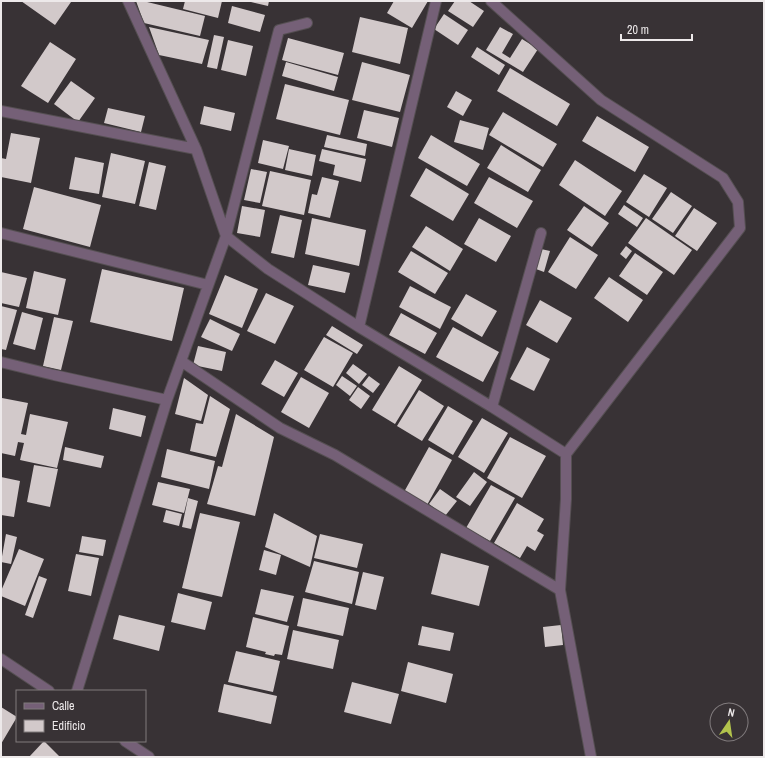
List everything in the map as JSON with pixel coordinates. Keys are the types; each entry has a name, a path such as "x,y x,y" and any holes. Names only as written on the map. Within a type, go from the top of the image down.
{"street":[{"path":"128,1 196,149 226,236 268,270 566,454"},
{"path":"359,327 436,1"},
{"path":"491,1 601,100 723,178 738,202 740,228 566,454 566,499 560,590 591,757"},
{"path":"77,690 167,400 226,236 279,30 307,23"},
{"path":"1,111 196,149"},
{"path":"1,233 208,285"},
{"path":"492,407 541,233"},
{"path":"181,361 280,428 335,455 560,590"},
{"path":"1,362 167,400"},
{"path":"1,659 48,690"},
{"path":"126,742 149,757"}],"building":[{"path":"21,1 69,1 71,2 55,25"},
{"path":"136,1 143,1 205,16 200,36 144,23"},
{"path":"185,1 222,1 218,18 183,9"},
{"path":"247,1 269,1 268,6"},
{"path":"394,1 428,1 412,28 387,13"},
{"path":"455,1 469,1 484,11 473,27 448,11"},
{"path":"232,6 265,15 260,32 228,23"},
{"path":"444,14 468,30 458,45 434,29"},
{"path":"360,17 408,28 400,64 352,52"},
{"path":"149,27 209,40 202,64 159,55"},
{"path":"500,27 513,34 502,53 510,58 522,39 538,49 523,72 486,50"},
{"path":"214,35 224,37 217,69 207,67"},
{"path":"288,38 344,53 338,75 282,60"},
{"path":"228,40 253,46 246,76 221,70"},
{"path":"50,42 76,59 48,103 21,86"},
{"path":"477,47 505,65 499,75 471,57"},
{"path":"286,62 338,77 334,91 282,76"},
{"path":"362,62 410,75 400,112 352,100"},
{"path":"510,68 570,104 557,126 497,91"},
{"path":"71,81 95,98 78,122 54,104"},
{"path":"285,84 349,100 340,135 276,119"},
{"path":"456,91 472,100 463,116 447,107"},
{"path":"204,106 235,113 231,131 200,124"},
{"path":"108,108 145,116 141,132 104,123"},
{"path":"364,110 399,118 392,147 357,138"},
{"path":"503,112 557,144 543,167 489,135"},
{"path":"597,116 649,147 635,172 582,141"},
{"path":"460,120 489,128 483,150 454,142"},
{"path":"11,133 40,138 31,183 1,177 1,158 6,159"},
{"path":"327,135 367,144 365,156 324,147"},
{"path":"431,135 480,164 467,186 418,158"},
{"path":"263,140 289,146 283,169 258,163"},
{"path":"501,145 541,170 528,192 487,168"},
{"path":"289,149 316,155 312,176 285,170"},
{"path":"322,149 366,159 361,182 333,175 335,165 319,161"},
{"path":"111,153 145,161 135,204 102,197"},
{"path":"75,157 104,163 99,194 69,189"},
{"path":"575,160 622,191 605,216 559,185"},
{"path":"149,162 166,166 156,210 139,206"},
{"path":"426,168 469,194 453,221 410,196"},
{"path":"251,169 267,172 260,203 244,200"},
{"path":"270,171 311,180 304,215 262,206"},
{"path":"644,174 667,188 649,217 626,202"},
{"path":"322,177 339,181 330,218 308,213 312,194 317,195"},
{"path":"489,177 533,201 517,228 474,203"},
{"path":"34,187 101,205 90,247 23,229"},
{"path":"671,192 692,206 673,233 652,219"},
{"path":"624,205 643,218 637,227 618,214"},
{"path":"242,206 265,210 260,237 237,233"},
{"path":"584,206 609,223 592,247 567,230"},
{"path":"694,208 717,223 697,251 675,236"},
{"path":"280,215 302,220 294,258 271,253"},
{"path":"312,218 366,230 359,266 305,254"},
{"path":"479,218 511,236 496,262 464,244"},
{"path":"646,218 692,250 674,275 628,243"},
{"path":"426,226 463,249 450,271 412,247"},
{"path":"570,237 598,255 576,289 548,272"},
{"path":"626,246 632,251 626,259 620,254"},
{"path":"541,249 550,251 544,272 536,269"},
{"path":"411,251 448,273 435,294 398,272"},
{"path":"635,253 663,272 647,295 619,276"},
{"path":"313,265 350,273 345,293 308,285"},
{"path":"102,269 184,288 172,341 90,322"},
{"path":"34,271 66,279 58,315 26,308"},
{"path":"1,272 27,278 19,307 1,303"},
{"path":"225,275 258,289 242,328 209,314"},
{"path":"609,277 643,300 628,322 594,298"},
{"path":"410,286 451,307 440,329 399,307"},
{"path":"266,293 294,306 275,344 247,331"},
{"path":"466,294 497,311 482,337 451,319"},
{"path":"540,300 572,318 557,343 526,325"},
{"path":"1,306 17,310 6,350 1,349"},
{"path":"22,312 43,318 35,350 13,344"},
{"path":"401,313 437,333 425,354 389,335"},
{"path":"54,317 73,321 61,370 43,366"},
{"path":"210,319 240,334 232,351 201,337"},
{"path":"332,326 363,345 357,354 326,335"},
{"path":"453,327 499,352 483,382 436,357"},
{"path":"324,337 353,353 333,387 304,370"},
{"path":"198,346 226,352 222,371 193,365"},
{"path":"527,347 550,359 534,391 510,379"},
{"path":"275,360 298,373 284,397 261,384"},
{"path":"353,364 367,374 359,384 346,373"},
{"path":"399,366 422,380 395,424 372,410"},
{"path":"342,376 357,386 350,396 336,385"},
{"path":"369,376 380,384 373,393 362,385"},
{"path":"301,377 329,393 309,428 281,412"},
{"path":"184,378 208,395 201,421 175,414"},
{"path":"358,387 370,396 361,409 349,400"},
{"path":"419,390 444,406 422,441 397,426"},
{"path":"210,396 230,409 216,457 190,451 196,423 203,424"},
{"path":"2,398 28,403 21,434 26,435 30,414 68,422 57,468 20,460 24,443 18,442 15,456 1,453"},
{"path":"448,406 473,421 453,455 428,440"},
{"path":"113,408 146,416 141,437 109,429"},
{"path":"236,414 274,437 255,516 207,504 218,466 222,467"},
{"path":"482,418 508,433 484,473 458,457"},
{"path":"510,437 546,456 522,498 487,478"},
{"path":"65,447 104,456 101,468 63,460"},
{"path":"429,447 452,460 427,505 404,492"},
{"path":"167,449 215,461 209,489 161,477"},
{"path":"34,465 58,469 50,507 27,502"},
{"path":"474,472 487,482 470,506 456,497"},
{"path":"1,477 20,481 14,517 1,515"},
{"path":"158,482 190,489 184,513 152,505"},
{"path":"491,485 515,498 490,541 466,528"},
{"path":"440,489 457,501 445,516 429,504"},
{"path":"188,498 198,501 191,529 182,527"},
{"path":"517,503 544,519 537,531 544,535 535,551 527,546 520,558 494,543"},
{"path":"166,510 182,514 179,526 163,522"},
{"path":"200,513 240,522 222,597 182,588"},
{"path":"274,513 317,536 310,567 265,547"},
{"path":"6,534 17,537 11,564 1,562"},
{"path":"320,534 363,544 357,568 314,558"},
{"path":"82,536 106,540 103,556 79,552"},
{"path":"19,549 44,559 25,606 1,596 1,591"},
{"path":"264,550 281,555 276,575 259,570"},
{"path":"441,553 489,566 479,606 431,594"},
{"path":"76,554 99,558 91,596 68,591"},
{"path":"314,561 359,572 352,604 305,592"},
{"path":"363,572 384,577 376,610 355,605"},
{"path":"39,576 47,579 33,618 25,615"},
{"path":"261,589 294,596 287,622 255,614"},
{"path":"178,593 212,602 205,630 171,622"},
{"path":"303,598 349,608 343,636 297,626"},
{"path":"119,615 165,626 159,651 113,639"},
{"path":"253,617 289,626 282,655 275,654 274,656 265,654 266,652 246,647"},
{"path":"561,625 563,645 545,647 543,627"},
{"path":"422,626 454,633 450,651 418,645"},
{"path":"293,630 339,640 333,669 287,659"},
{"path":"236,651 280,661 273,692 228,682"},
{"path":"408,662 453,674 446,703 401,691"},
{"path":"352,682 399,694 391,724 344,712"},
{"path":"224,684 277,696 271,724 218,712"},
{"path":"1,707 16,716 16,719 1,744"},
{"path":"43,742 45,742 60,757 29,757"}]}
